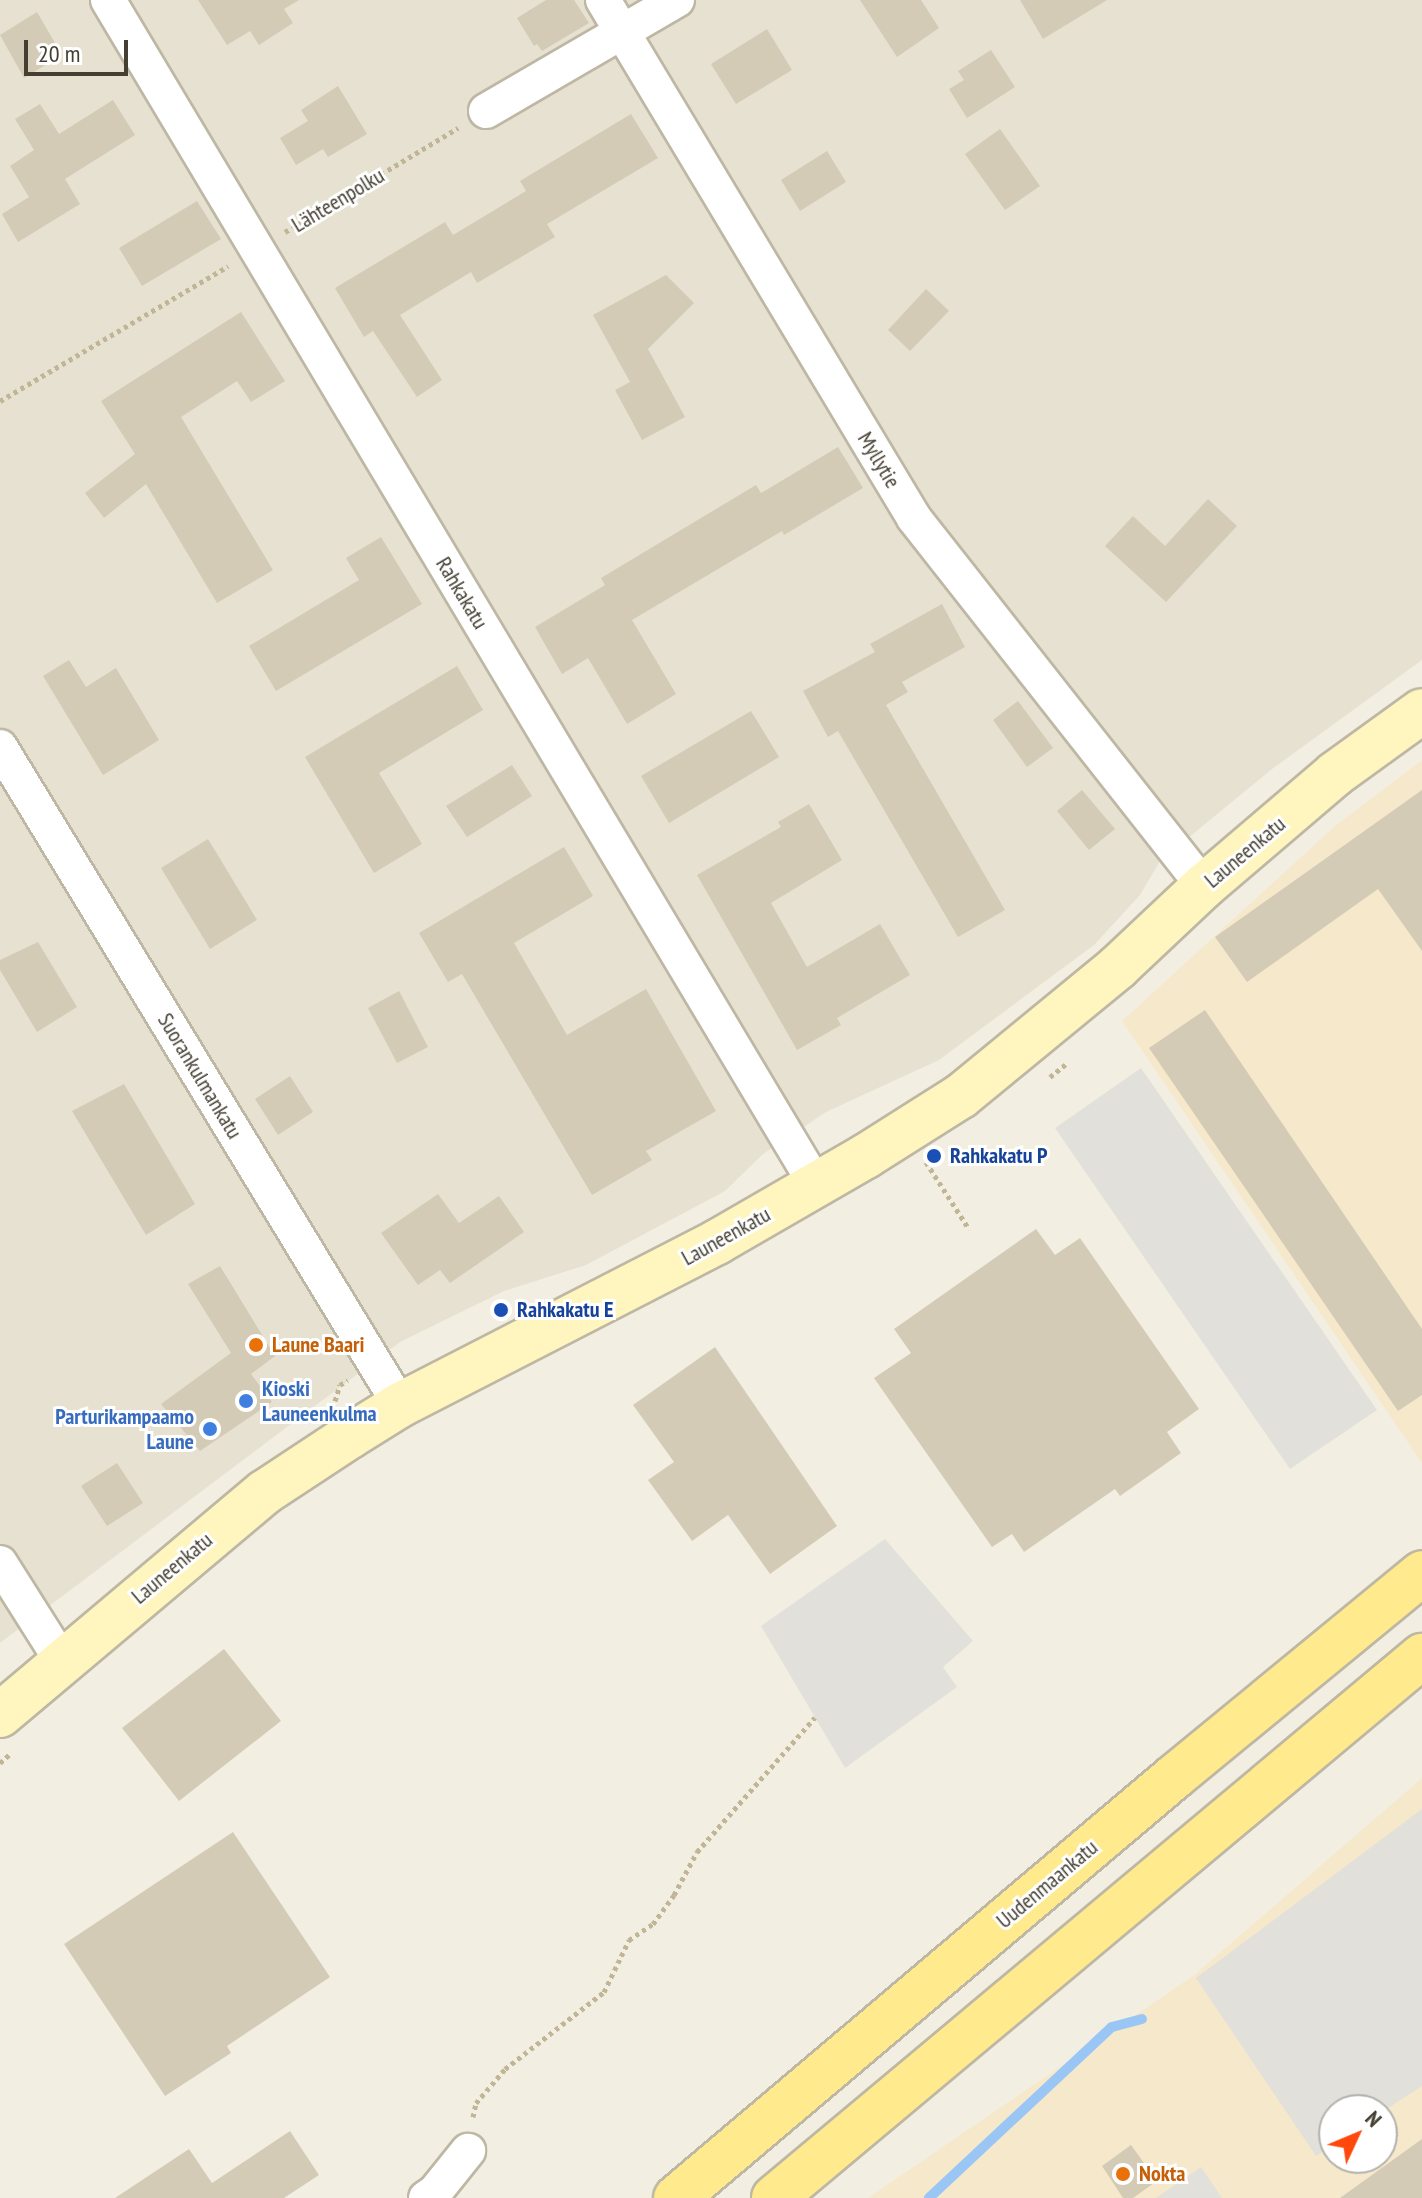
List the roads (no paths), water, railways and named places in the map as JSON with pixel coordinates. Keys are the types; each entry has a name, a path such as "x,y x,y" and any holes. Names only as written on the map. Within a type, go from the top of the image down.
{"main road":[{"name":"Uudenmaankatu","path":"676,2198 1150,1797 1422,1573"},
{"path":"774,2198 1422,1656"}],"street":[{"name":"Rahkakatu","path":"108,0 816,1185"},
{"name":"Myllytie","path":"603,0 914,518 1204,886"},
{"path":"486,111 677,0"},
{"name":"Launeenkatu","path":"0,1715 265,1492 400,1405 717,1242 961,1096 1118,967 1204,886 1335,774 1422,711"},
{"name":"Suorankulmankatu","path":"0,747 400,1405"},
{"path":"0,1563 62,1661"},
{"path":"426,2198 435,2192 468,2151"}],"waterway":[{"path":"929,2198 1112,2027 1142,2019"}],"place":[{"name":"Rahkakatu P","path":"934,1156"},
{"name":"Rahkakatu E","path":"501,1310"},
{"name":"Laune Baari","path":"256,1345"},
{"name":"Kioski Launeenkulma","path":"246,1401"},
{"name":"Parturikampaamo Laune","path":"210,1429"},
{"name":"Nokta","path":"1123,2174"}]}
